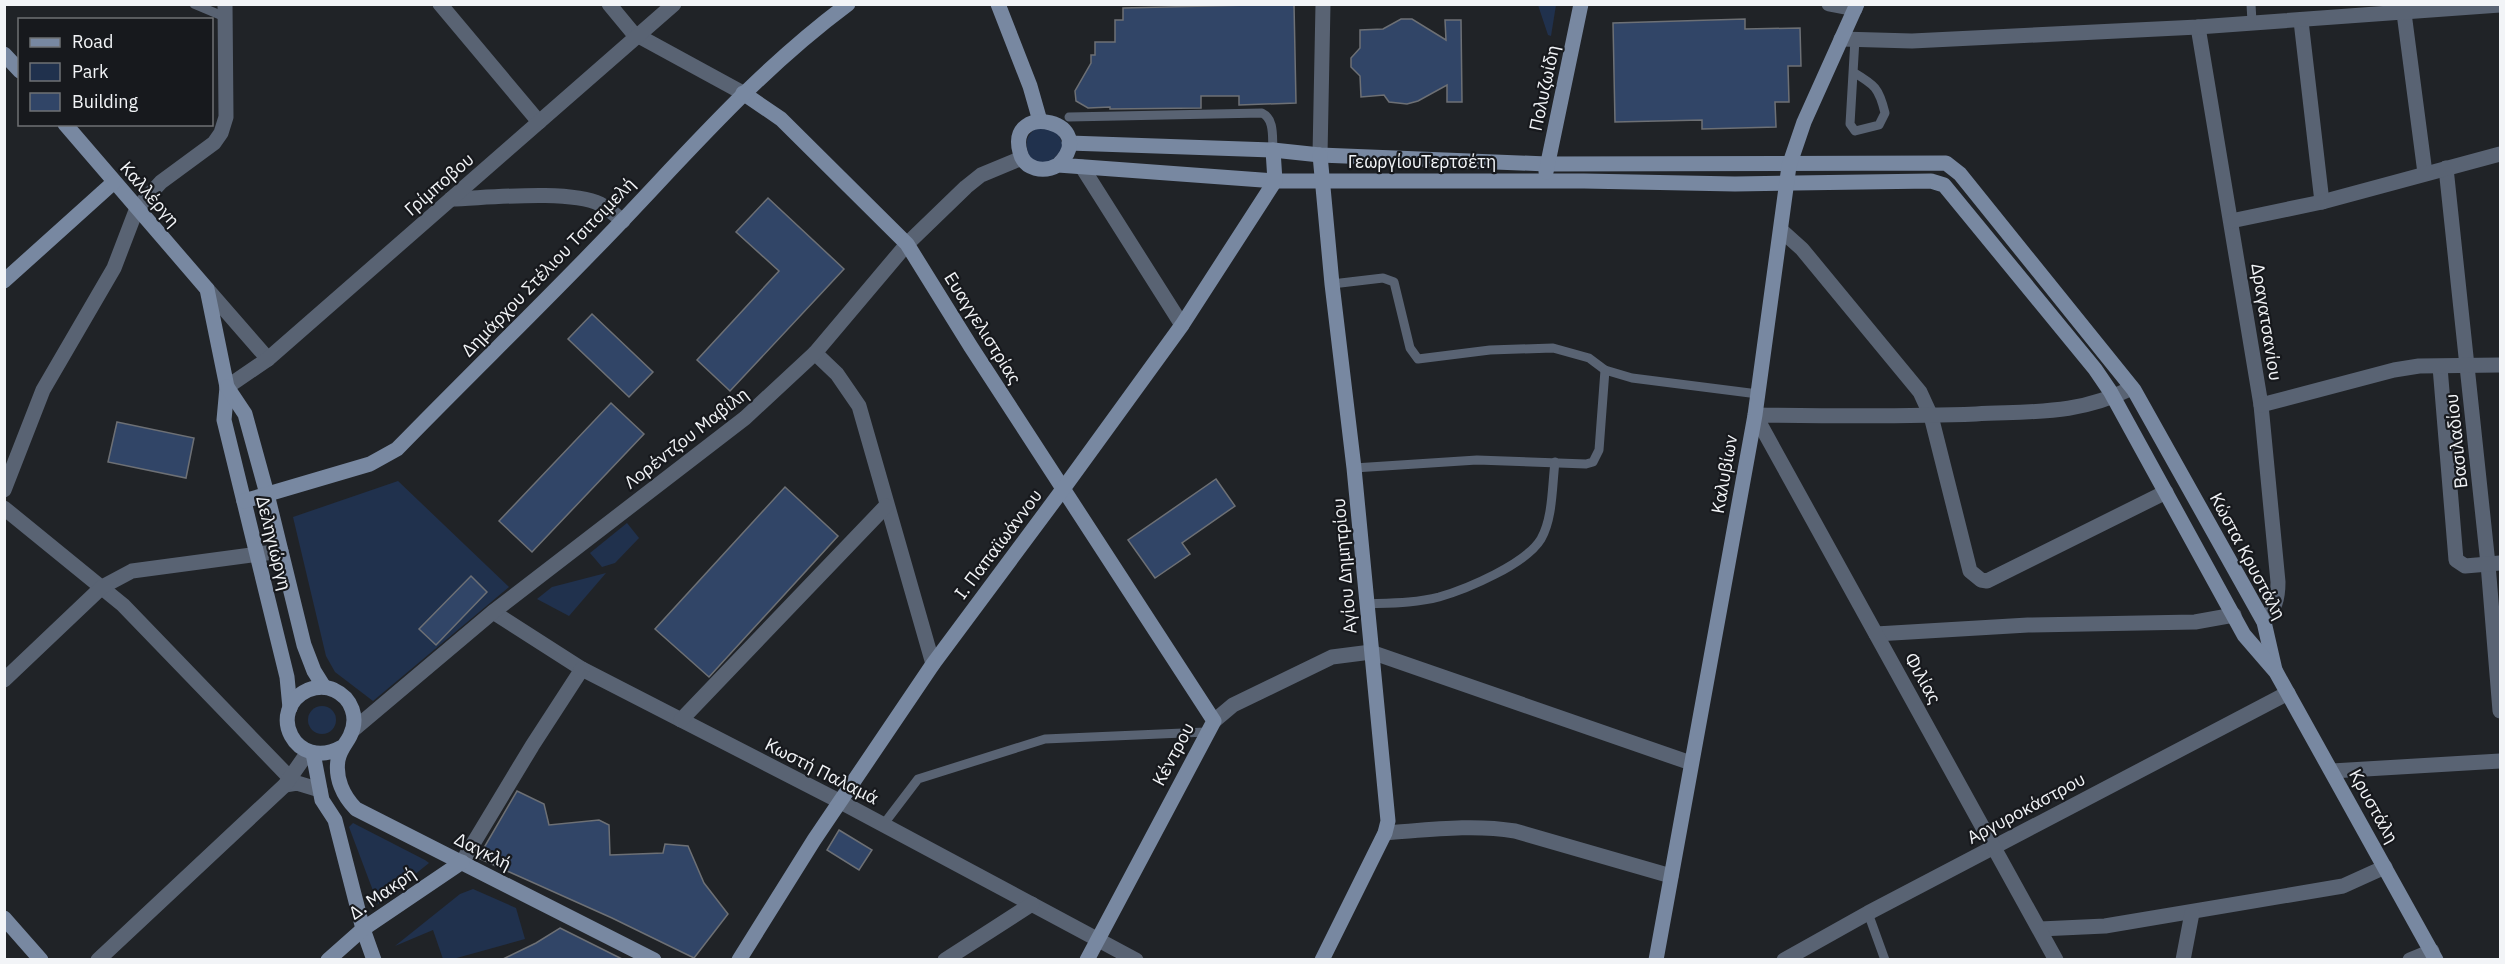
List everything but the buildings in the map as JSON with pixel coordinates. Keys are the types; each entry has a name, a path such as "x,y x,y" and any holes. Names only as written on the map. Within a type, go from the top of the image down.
{"street":[{"path":"440,4 539,122"},
{"name":"Ευαγγελιστρίας","path":"609,4 627,28 638,36 743,93 781,119 908,244 1064,489 1210,726"},
{"name":"Γρίμποβου","path":"227,387 268,359 674,4"},
{"name":"Δημάρχου Στέλιου Τσιτσιμελή","path":"243,501 370,464 397,449 623,221 743,93 786,53 848,4"},
{"path":"1320,155 1323,4"},
{"name":"Πολυζωίδη","path":"1546,181 1547,164 1581,4"},
{"path":"1829,4 1856,7"},
{"path":"1848,39 1912,41 2198,27 2500,5"},
{"path":"1003,7 1040,121"},
{"name":"Καλυβίων","path":"1656,960 1755,415 1782,231 1789,166 1804,122 1848,39 1856,7"},
{"path":"4,490 43,390 114,268 137,208 161,182 214,143 223,129 226,117 225,11"},
{"path":"2404,13 2425,173"},
{"path":"2301,21 2322,202"},
{"name":"Δραγατσανίου","path":"2198,27 2261,405 2278,582 2278,597 2274,610 2264,622"},
{"path":"4,54 18,69"},
{"path":"1040,121 1056,123 1069,143 1064,159 1058,165 1043,170 1035,169 1022,158 1019,151 1021,135 1032,123 1040,121"},
{"name":"Καλλέργη","path":"66,126 207,289"},
{"name":"ΓεωργίουΤερτσέτη","path":"1069,143 1273,150 1320,155 1547,164 1789,166"},
{"path":"1273,150 1275,181"},
{"path":"2231,221 2322,202 2500,154"},
{"name":"Αγίου Δημητρίου","path":"1320,155 1388,807 1385,833 1322,960"},
{"name":"Λορέντζου Μαβίλη","path":"353,730 493,612 745,418 815,353 908,244 966,187 981,175 1022,158"},
{"name":"Κώστα Κρυστάλη","path":"1789,166 1939,162 1953,167 2132,387 2264,622 2276,672"},
{"name":"ΓεωργίουΤερτσέτη","path":"1058,165 1275,181 1786,183"},
{"path":"1082,167 1182,325"},
{"name":"Βασιλαδίου","path":"2446,168 2468,366 2494,563 2500,711"},
{"name":"Ι. Παπαϊωάννου","path":"739,960 839,801 933,664 1064,489 1182,325 1275,181"},
{"path":"1786,183 1931,181 1944,185 2095,369 2114,397 2244,635 2276,672"},
{"path":"4,281 114,182"},
{"path":"451,199 561,196 600,204 623,221"},
{"path":"1782,231 1802,249 1920,392 1931,416 1970,571 1981,580 1987,581 2166,492"},
{"path":"207,289 268,359"},
{"name":"Δεληγιώργη","path":"207,289 227,387 224,420 287,677 290,708"},
{"path":"815,353 837,374 859,406 933,664"},
{"path":"2261,405 2394,370 2419,366 2500,365"},
{"path":"2440,367 2456,560 2465,566 2494,563"},
{"name":"Δεληγιώργη","path":"227,387 245,414 304,645 314,671 324,687"},
{"path":"1755,415 1931,416 2067,410 2114,397 2132,387"},
{"name":"Φιλίας","path":"1755,415 2056,960"},
{"path":"681,720 886,506"},
{"path":"4,508 123,605 288,782 320,790"},
{"path":"4,680 102,587 132,570 281,551"},
{"name":"Κωστή Παλαμά","path":"493,612 582,669 839,801 1136,960"},
{"path":"1876,634 2028,625 2195,622 2234,615"},
{"path":"1371,652 1691,763"},
{"name":"Κέντρου","path":"1087,960 1210,726 1233,705 1332,657 1371,652"},
{"path":"462,862 532,746 582,669"},
{"name":"Κρυστάλη","path":"2276,672 2434,956"},
{"path":"324,687 340,693 348,700 354,720 353,730 342,747 332,752 311,753 300,748 290,734 287,716 290,708 302,693 324,687"},
{"name":"Αργυροκάστρου","path":"1784,960 1868,913 2288,693"},
{"name":"Δαγκλή","path":"342,747 337,770 342,791 348,801 364,814 654,960"},
{"path":"98,960 288,782 311,753"},
{"path":"311,753 326,808 335,820 363,929 374,960"},
{"path":"2332,771 2500,761"},
{"path":"335,820 347,813 364,814"},
{"path":"1385,833 1499,828 1671,876"},
{"name":"Δ. Μακρή","path":"328,960 363,929 462,862"},
{"path":"2040,929 2105,926 2343,886 2385,867"},
{"path":"945,960 1032,904"},
{"path":"2183,960 2192,913"},
{"path":"4,918 41,960"},
{"path":"2410,960 2434,956"}],"lane":[{"path":"194,4 225,11"},
{"path":"2252,4 2252,22"},
{"path":"1848,39 1853,72 1851,128 1855,130 1879,125 1885,113 1881,95 1872,83 1853,72"},
{"path":"1069,117 1262,113 1269,118 1271,123 1273,150"},
{"path":"1332,284 1383,278 1394,282 1410,348 1418,359 1490,350 1553,348 1589,358 1605,370 1650,381 1758,394"},
{"path":"1354,468 1478,460 1586,464 1597,457 1605,370"},
{"path":"1366,604 1438,597 1469,585 1521,559 1543,536 1549,512 1555,462"},
{"path":"883,825 918,779 1045,739 1210,726"},
{"path":"1868,913 1885,960"}],"green space":[{"path":"1538,5 1556,5 1551,36 1548,35"},
{"path":"1037,127 1056,129 1064,147 1048,165 1030,159 1028,153 1028,138"},
{"path":"398,481 509,587 373,701 335,672 326,656 293,517"},
{"path":"627,523 639,538 615,563 602,567 590,553"},
{"path":"606,573 569,616 537,599 552,587"},
{"path":"322,706 332,710 336,720 332,730 322,734 312,730 308,720 312,710"},
{"path":"353,823 429,863 378,904 349,827"},
{"path":"473,889 516,908 525,939 453,959 443,959 433,930 395,946 460,894"}]}
